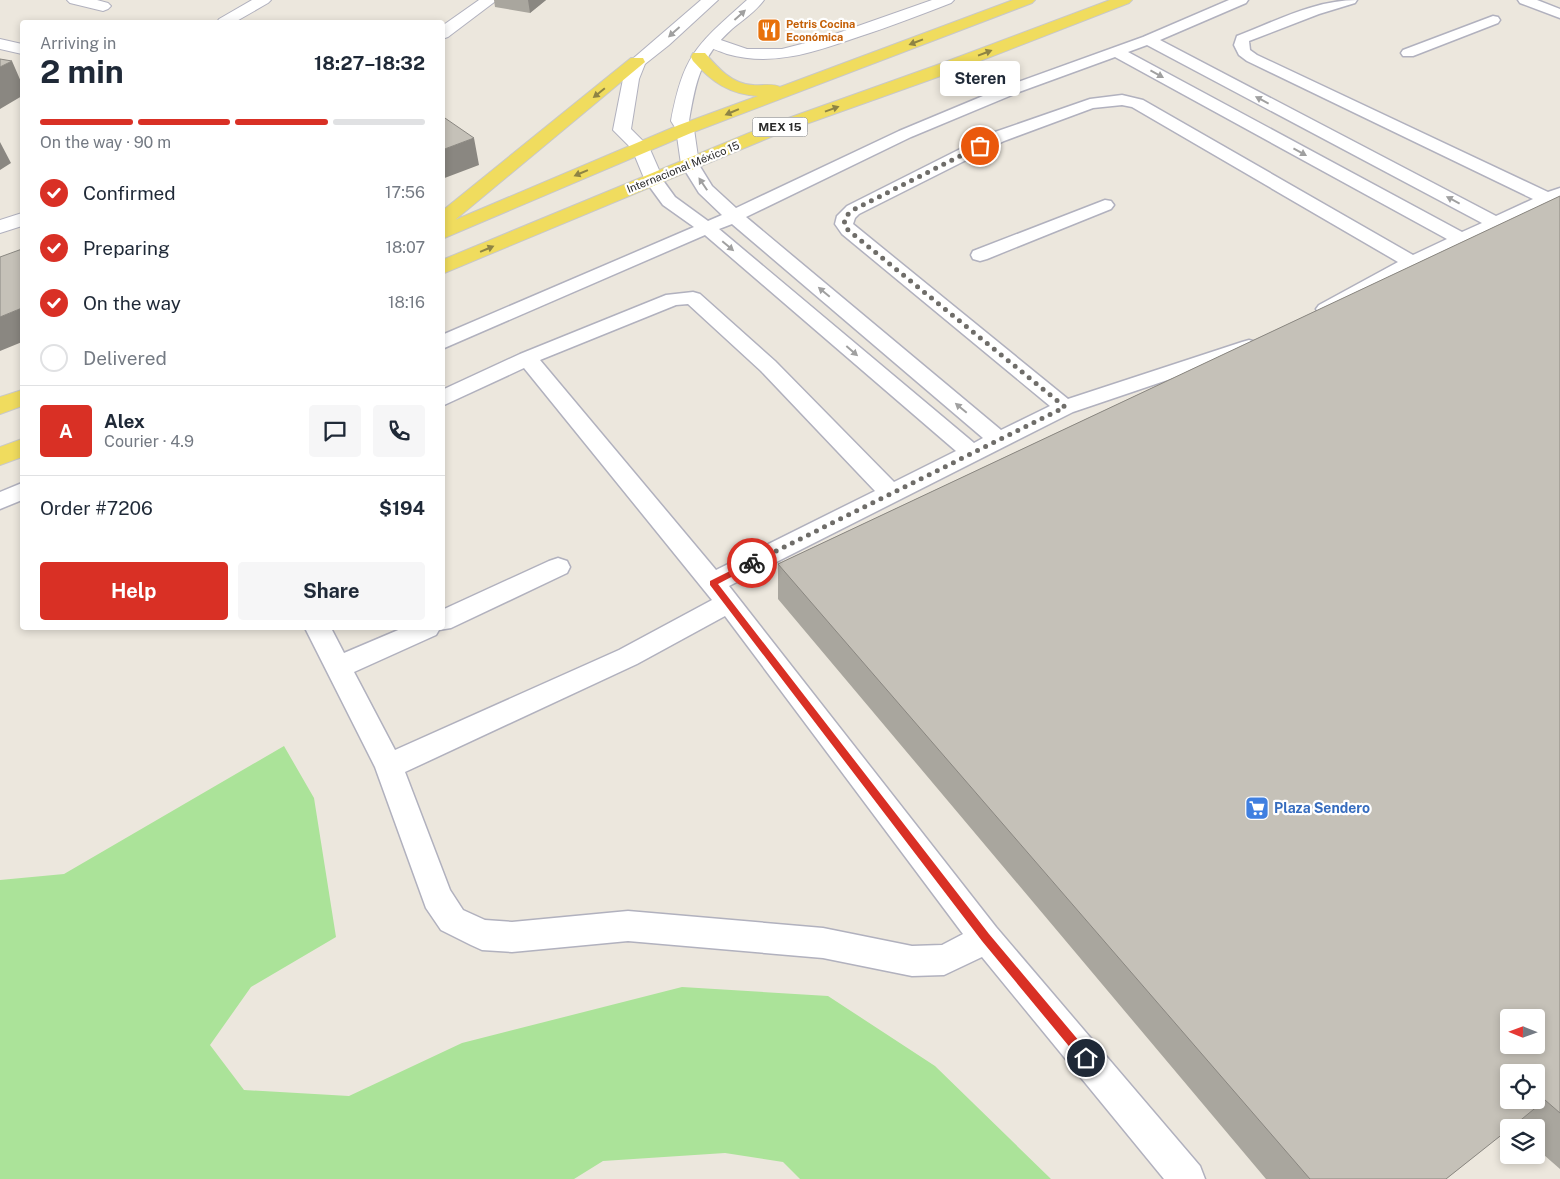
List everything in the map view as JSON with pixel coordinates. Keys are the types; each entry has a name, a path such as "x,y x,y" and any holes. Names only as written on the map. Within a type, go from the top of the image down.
{"main road":[{"path":"75,0 103,6"},
{"path":"228,20 263,0"},
{"path":"445,32 489,0"},
{"path":"445,219 663,42 710,0"},
{"path":"690,164 685,129 680,121 686,90 699,57 756,0"},
{"path":"712,42 730,50 760,55 794,52 890,22 946,0"},
{"name":"MEX 15","path":"445,232 685,129 1027,0"},
{"name":"Internacional México 15","path":"445,267 772,130 943,69 1124,0"},
{"path":"0,44 20,49"},
{"path":"699,57 721,82 735,88 751,92 794,88"},
{"path":"637,62 631,79 622,130 640,147 653,179"},
{"path":"0,227 20,220"},
{"path":"0,406 20,398"},
{"path":"0,457 20,448"}],"lane":[{"path":"445,342 734,216 906,134 1012,89 1148,40 1241,0"},
{"path":"1350,0 1242,40 1241,45 1244,52 1252,58 1554,196"},
{"path":"1525,0 1560,14"},
{"path":"1408,53 1493,20"},
{"path":"1148,40 1495,230"},
{"path":"1115,51 1461,240"},
{"path":"1065,407 848,230 844,224 846,216 853,210 998,137 1090,104 1122,100 1136,103 1412,262"},
{"path":"690,164 705,189 734,216 999,440"},
{"path":"653,179 669,201 707,228 971,452"},
{"path":"1314,316 1412,262 1461,240 1495,230 1554,196"},
{"path":"980,255 1105,205"},
{"path":"445,398 527,358 673,299 693,298 768,366 891,493"},
{"path":"389,766 628,657 801,537 971,452 1065,407 1222,356 1264,339"},
{"path":"527,358 721,593 985,937 1187,1179"},
{"path":"0,501 20,492"},
{"path":"445,620 558,567"},
{"path":"319,630 389,766 436,898 452,920 482,935 512,937 628,926 823,943 912,961 944,960 969,948 985,937"},
{"path":"339,667 423,630"}],"green space":[{"path":"284,746 314,798 336,937 251,987 210,1045 244,1090 349,1096 462,1043 682,987 828,996 935,1066 1051,1179 800,1179 783,1162 725,1153 603,1161 574,1179 0,1179 0,880 64,874"}],"building":[{"path":"0,59 12,61 0,67"},
{"path":"445,118 474,138 445,149"},
{"name":"Plaza Sendero","path":"1560,196 1560,1113 1545,1100 1545,1064 1500,1064 1500,1109 1534,1109 1522,1119 1500,1119 1500,1136 1446,1179 1310,1179 778,564"},
{"path":"20,250 20,309 0,317 0,257"}],"way so far":[{"path":"752,563 971,452 1065,407 934,302 848,230 844,224 846,216 853,210 980,146"}],"place":[{"name":"Petris Cocina Económica","path":"769,30"},
{"name":"Steren","path":"980,146"},
{"name":"Plaza Sendero","path":"1257,808"}],"route":[{"path":"752,563 713,583 985,937 1086,1058"}]}
